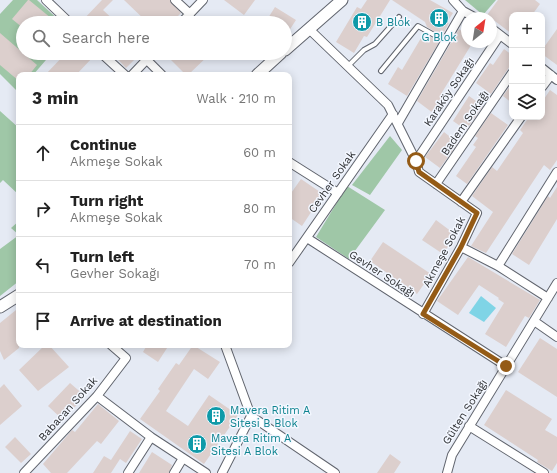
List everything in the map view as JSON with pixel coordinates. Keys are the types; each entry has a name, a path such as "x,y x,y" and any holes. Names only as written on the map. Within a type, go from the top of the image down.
{"street":[{"path":"46,0 63,16"},
{"path":"175,0 190,14 203,0"},
{"path":"292,44 342,0"},
{"path":"398,123 463,11 453,0"},
{"name":"Akmeşe Sokak","path":"309,29 388,105 416,161 419,172 477,213 461,247 423,314"},
{"path":"497,33 509,42"},
{"name":"Karaköy Sokağı","path":"416,161 500,35"},
{"path":"108,60 121,72"},
{"path":"135,72 147,60 159,72"},
{"path":"260,72 273,60"},
{"path":"545,70 554,77 545,84"},
{"name":"Badem Sokağı","path":"436,184 509,77"},
{"name":"Cevher Sokak","path":"292,259 393,114"},
{"path":"462,202 519,120"},
{"path":"292,164 338,193"},
{"path":"498,266 557,172"},
{"name":"Gevher Sokağı","path":"307,238 506,366"},
{"path":"461,247 498,266 548,298"},
{"name":"Gülten Sokağı","path":"447,473 452,455 557,283"},
{"path":"0,308 16,297"},
{"path":"534,321 557,337"},
{"name":"Babacan Sokak","path":"24,473 97,396 126,358 114,348"},
{"path":"226,348 251,416 335,473"},
{"path":"97,396 151,437 206,473"},
{"path":"222,473 251,416"},
{"path":"469,426 544,473"},
{"path":"128,473 151,437"},
{"path":"174,473 183,458"}],"lane":[{"path":"348,66 364,50 375,44 399,17"},
{"path":"381,71 418,26 445,41"}],"green space":[{"path":"13,0 37,0 54,16 16,16 16,60 46,60 36,72 16,72 16,90 0,74 0,14"},
{"path":"465,0 496,0 486,12 479,12"},
{"path":"0,111 16,125 16,192 3,180 0,183"},
{"path":"390,136 402,150 370,195 352,185"},
{"path":"347,186 385,210 349,259 316,237"},
{"path":"16,224 16,232 11,228"},
{"path":"16,237 16,283 0,296 0,249"}],"water":[{"path":"481,296 496,308 484,322 469,313"}],"building":[{"path":"28,0 48,16 16,16 16,22 12,19"},
{"path":"102,0 113,0 103,10 109,16 87,16"},
{"path":"124,0 170,0 181,13 178,16 141,16"},
{"path":"224,0 255,0 244,15"},
{"path":"367,0 390,0 367,37 364,36 354,53 336,42 357,7 361,9"},
{"path":"392,0 430,0 453,13 447,22 449,23 442,36 427,27 425,22"},
{"path":"498,0 535,0 540,4 534,12 509,12 509,32 497,23 497,12 489,12"},
{"path":"275,7 290,16 269,16"},
{"path":"292,18 296,20 292,26"},
{"path":"459,29 461,30 461,48 469,48 441,94 444,96 433,113 417,101"},
{"path":"557,29 557,65 545,56 545,46"},
{"path":"0,33 16,47 16,60 31,60 37,65 31,72 16,72 16,78 0,65"},
{"path":"424,33 439,42 407,96 388,84 398,67 402,70"},
{"path":"504,49 509,53 509,67 491,94 476,83 490,63 493,65"},
{"path":"59,60 90,60 79,72 48,72"},
{"path":"119,60 134,60 126,68"},
{"path":"171,60 204,60 191,72 183,72"},
{"path":"509,87 509,101 503,96"},
{"path":"550,90 557,95 557,160 550,170 544,165 486,253 471,246 493,212 472,196 492,167 497,171 523,133 520,130 527,120 545,120 545,98"},
{"path":"469,96 483,106 466,130 453,121"},
{"path":"491,113 508,125 467,184 456,176 476,147 473,145 478,138 475,136"},
{"path":"444,132 458,143 440,168 425,157"},
{"path":"301,179 323,194 302,226 292,219 292,192"},
{"path":"557,187 557,219 529,265 512,254 548,196 550,198"},
{"path":"436,220 456,235 443,254 422,240"},
{"path":"383,242 431,274 417,294 370,261"},
{"path":"468,257 540,300 529,318 525,316 506,347 485,334 504,303 498,299 499,298 479,285 458,315 437,301"},
{"path":"16,310 16,348 19,348 4,360 0,351 0,323"},
{"path":"540,338 557,349 557,397 518,372"},
{"path":"42,348 52,348 69,367 38,391 19,370"},
{"path":"145,348 167,348 158,362 143,352"},
{"path":"191,348 198,348 220,362 208,379 194,369 166,411 188,426 209,395 238,415 204,464 140,419 160,391 158,389 176,363 179,365"},
{"path":"70,383 85,396 63,420 48,406"},
{"path":"4,384 22,406 0,425 0,388"},
{"path":"506,390 552,419 545,430 557,437 557,463 552,471 537,462 538,460 484,425"},
{"path":"98,404 119,421 101,444 97,441 67,473 51,473 43,464 72,430 75,432"},
{"path":"130,431 142,439 126,463 120,459 111,473 93,473 104,456 111,460"},
{"path":"15,437 31,454 21,463 5,447"},
{"path":"152,452 172,465 169,473 139,473"},
{"path":"390,454 401,462 394,473 377,473"}],"place":[{"name":"G Blok","path":"439,18"},
{"name":"B Blok","path":"362,22"},
{"name":"Mavera Ritim A Sitesi B Blok","path":"216,416"},
{"name":"Mavera Ritim A Sitesi A Blok","path":"197,444"}],"route":[{"path":"416,161 419,172 477,213 461,247 423,314 506,366"}]}
